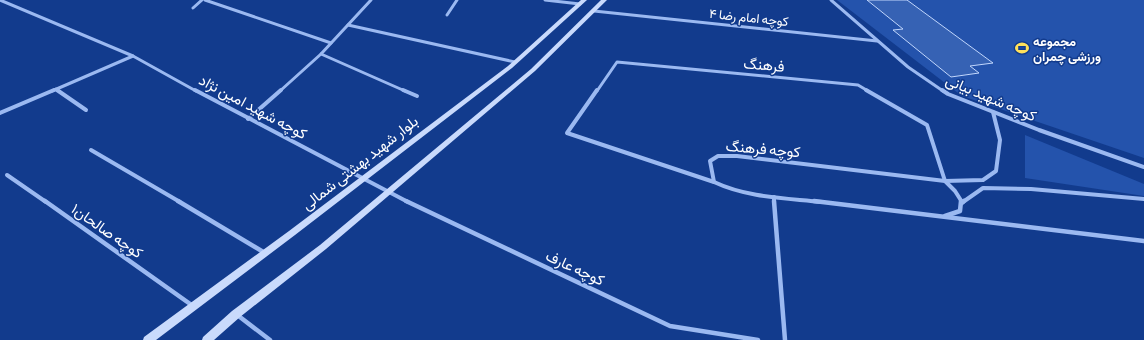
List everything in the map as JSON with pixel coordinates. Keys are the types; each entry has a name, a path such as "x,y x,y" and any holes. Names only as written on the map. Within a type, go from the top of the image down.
{"main road":[{"path":"207,340 236,314 323,247 533,70 604,0"},
{"name":"بلوار شهید بهشتی شمالی","path":"148,340 265,253 515,62 582,2"}],"street":[{"name":"کوچه شهید امین نژاد","path":"0,0 133,56 248,119 363,178 388,193"},
{"path":"193,8 202,0"},
{"path":"205,0 331,43"},
{"path":"248,119 321,54 371,0"},
{"path":"447,15 457,0"},
{"path":"545,0 582,2"},
{"name":"کوچه شهید بیانی","path":"831,0 908,67 948,94 1039,130 1144,167"},
{"name":"کوچه امام رضا ۴","path":"594,11 877,41"},
{"path":"348,25 515,62"},
{"path":"321,54 417,96"},
{"path":"0,113 133,56"},
{"name":"فرهنگ","path":"714,182 567,133 617,62 858,85 927,125 945,181"},
{"path":"56,89 86,110"},
{"path":"945,181 983,180 996,171 1000,140 993,112"},
{"path":"91,150 265,253"},
{"name":"کوچه فرهنگ","path":"714,182 710,161 718,156 737,156 945,181"},
{"name":"کوچه صالحان۱","path":"7,175 193,306"},
{"path":"945,181 955,191 962,203"},
{"path":"714,182 729,189 744,193 1144,241"},
{"path":"945,216 960,211 962,203 983,188 1031,189 1144,199"},
{"name":"کوچه عارف","path":"388,193 670,326 758,340"},
{"path":"774,197 785,340"},
{"path":"236,314 270,340"}],"shaded area":[{"name":"مجموعه ورزشی چمران","path":"837,0 1144,0 1144,158 962,96"},
{"path":"1025,135 1144,184 1144,196 1025,178"}],"building":[{"path":"867,0 907,0 993,63 970,66 979,73 951,77 893,30 903,29"}],"place":[{"name":"مجموعه ورزشی چمران","path":"1022,48"}]}
